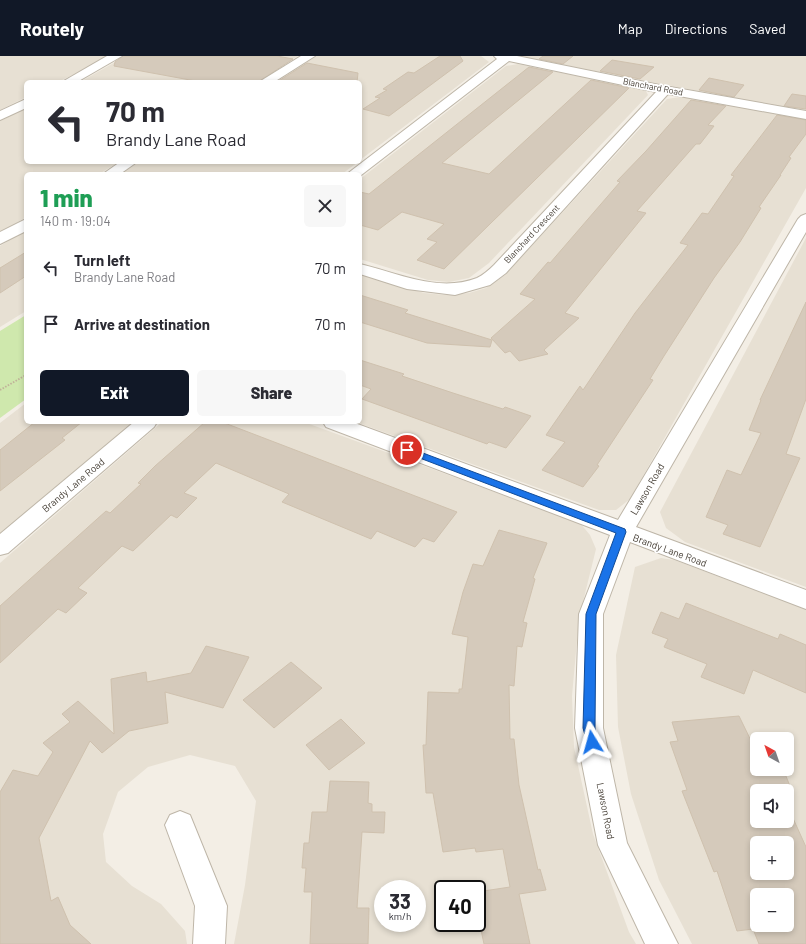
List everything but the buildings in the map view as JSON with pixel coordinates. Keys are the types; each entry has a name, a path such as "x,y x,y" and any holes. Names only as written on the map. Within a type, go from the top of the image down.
{"street":[{"path":"72,80 116,56"},
{"path":"268,80 308,56"},
{"path":"357,172 504,57"},
{"name":"Blanchard Road","path":"504,57 665,90 806,115"},
{"name":"Blanchard Crescent","path":"362,270 407,284 454,290 484,281 500,269 665,90"},
{"path":"0,116 24,104"},
{"path":"113,172 127,164"},
{"name":"Lawson Road","path":"662,944 613,845 589,728 591,614 622,532 806,219"},
{"path":"0,239 24,225"},
{"name":"Brandy Lane Road","path":"0,547 145,424"},
{"name":"Brandy Lane Road","path":"338,424 806,600"},
{"path":"180,825 210,906 209,944"}],"path":[{"path":"0,390 24,376"}],"shaded area":[{"path":"0,56 108,56 103,60 62,80 24,80 24,98 0,110"},
{"path":"126,56 298,56 257,80 84,80"},
{"path":"316,56 481,56 489,62 362,158 362,80 275,80"},
{"path":"517,56 806,56 806,112"},
{"path":"518,64 636,88 646,91 648,95 489,263 469,278 449,282 428,280 362,260 362,177 506,66"},
{"path":"686,96 806,120 806,188 630,499 616,510 599,510 362,424 362,274 424,293 445,295 469,293 486,288 505,275 667,99"},
{"path":"24,109 24,164 116,164 102,172 24,172 24,218 0,233 0,121"},
{"path":"136,164 355,164 345,172 122,172"},
{"path":"24,231 24,312 0,327 0,246"},
{"path":"806,238 806,587 685,542 666,528 660,512"},
{"path":"24,405 24,424 134,424 0,537 0,423"},
{"path":"160,424 309,424 580,523 590,535 596,549 579,618 572,696 574,747 593,834 629,932 636,944 234,944 245,885 256,801 235,766 190,755 148,767 118,792 103,834 106,862 132,886 161,904 185,931 187,944 0,944 0,563"},
{"path":"661,558 674,560 806,609 806,944 692,944 659,880 631,794 618,727 616,655 635,567"}],"green space":[{"path":"24,316 24,400 0,418 0,331"}],"route":[{"path":"407,450 622,532 591,614 589,728 592,742"}]}
